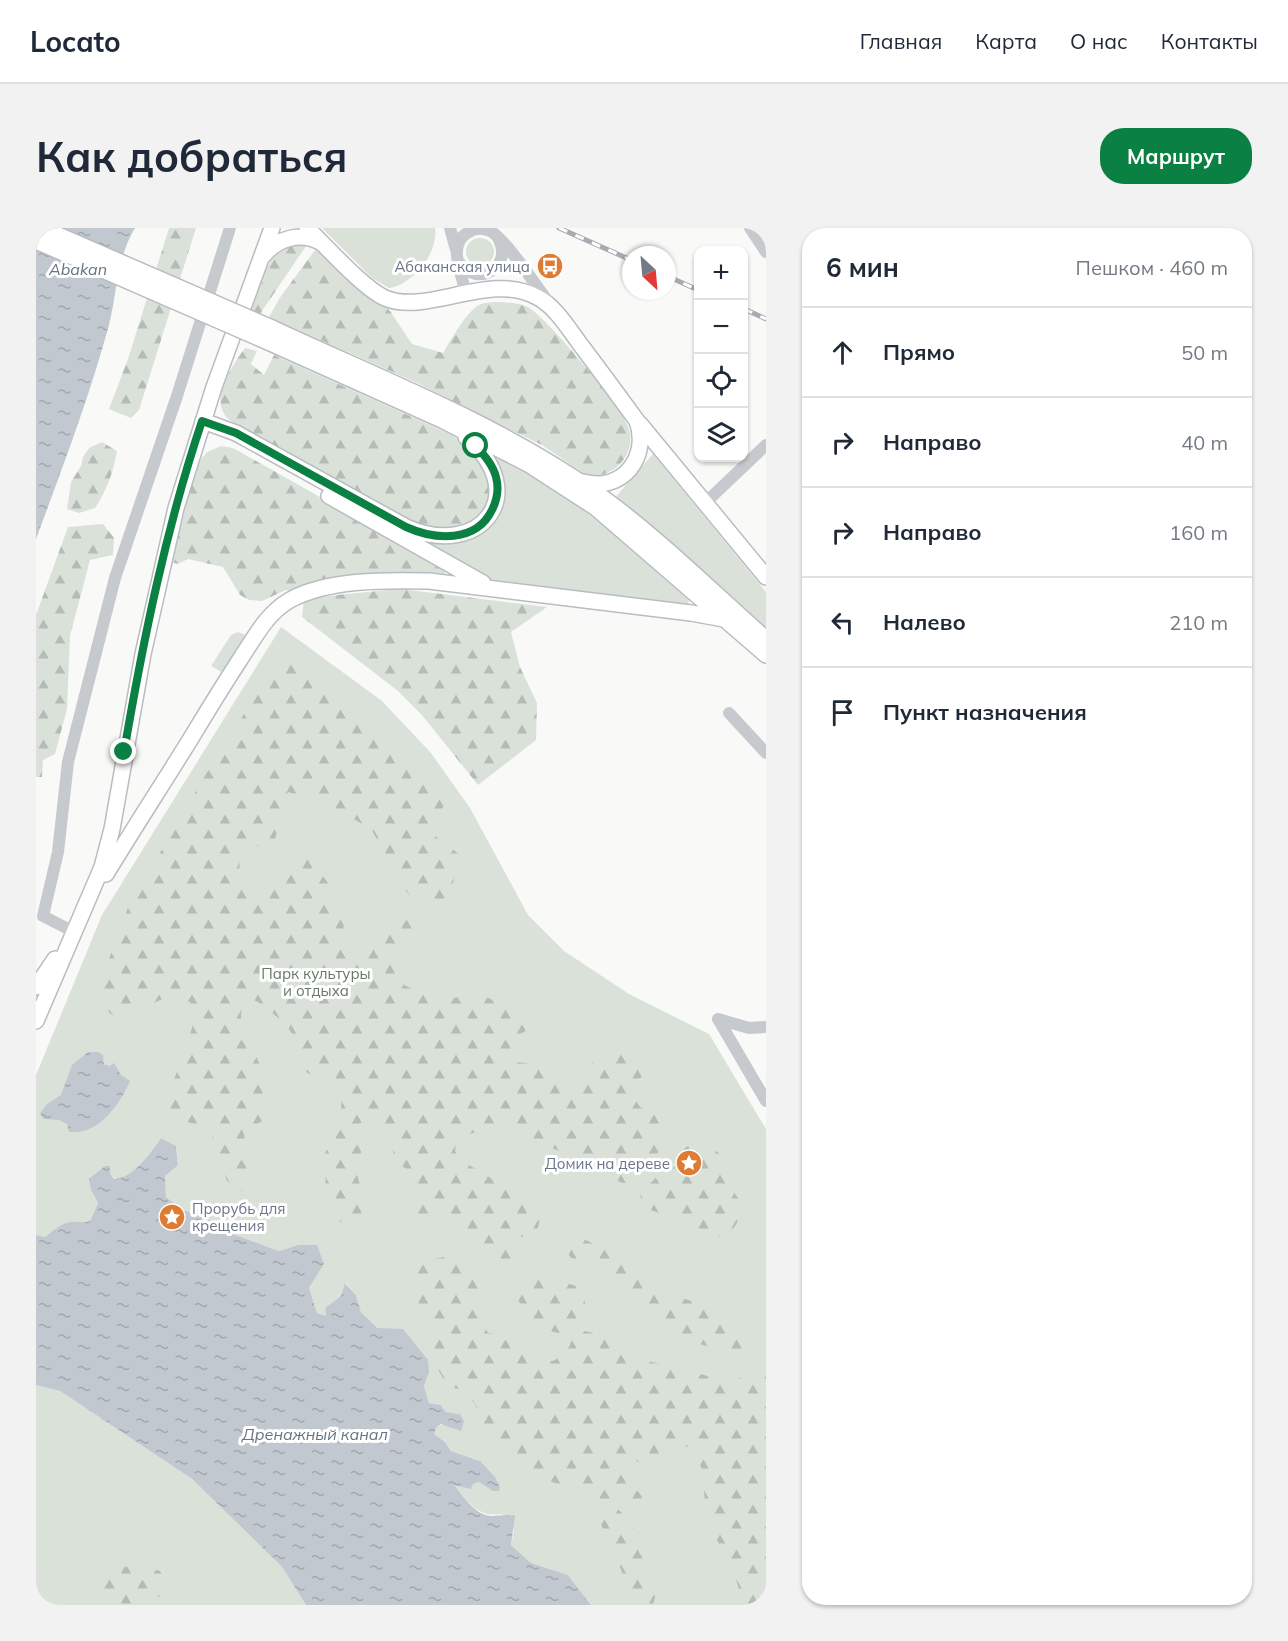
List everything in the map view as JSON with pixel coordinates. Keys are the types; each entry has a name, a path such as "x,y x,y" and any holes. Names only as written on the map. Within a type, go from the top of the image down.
{"main road":[{"path":"42,228 270,335 528,464 596,508 766,655"},
{"path":"89,902 102,867 112,829 129,725 169,535 186,472 202,421 272,228"},
{"path":"307,228 372,289 386,298 406,302 507,289 529,293 548,305 566,325 637,421 766,577"},
{"path":"260,261 272,246 292,238 307,237 325,246"},
{"path":"36,241 270,335 499,434 575,478 604,498 766,639"},
{"path":"202,421 236,433 406,527 425,534 443,536 469,532 482,525 494,505 497,491 496,476 488,460 468,439 444,421"},
{"path":"202,421 232,441 471,577 506,590"},
{"path":"575,478 600,484 622,476 633,464 640,449 641,431 637,421"},
{"path":"36,1021 89,902 266,621 280,607 296,597 314,591 381,582 429,581 724,619"},
{"path":"36,987 74,932"}],"street":[{"path":"74,932 43,916 58,852 68,762 124,549 177,396 230,228"},
{"path":"450,228 466,293"},
{"path":"750,228 766,252"},
{"path":"490,232 502,249 502,258 498,266 482,275 465,270 457,257 459,242 468,232 477,229 490,232 566,325"},
{"path":"704,504 766,445"},
{"path":"729,713 766,753"},
{"path":"766,1027 749,1028 718,1019 766,1101"}],"green space":[{"path":"169,228 196,228 139,410 131,418 109,409 128,359"},
{"path":"322,228 435,228 435,237 429,257 415,274 398,286 389,288 372,278"},
{"path":"480,238 490,242 494,252 490,262 480,266 470,262 466,252 470,242"},
{"path":"306,246 260,314 249,310 261,278 272,260 289,248"},
{"path":"318,246 390,311 412,344 443,353 464,320 479,305 503,302 528,307 566,344 623,416 630,436 630,446 626,455 614,469 606,473 586,475 542,445 415,382 269,317 281,296"},
{"path":"245,348 257,351 251,364 264,375 274,355 452,435 471,449 488,473 491,495 486,510 478,520 453,530 419,526 228,419 222,411 221,392 234,363"},
{"path":"102,442 117,451 103,495 95,508 79,513 67,509 71,482 81,466 83,457 89,448"},
{"path":"221,446 233,448 446,568 443,579 300,593 286,590 262,601 249,600 240,595 223,567 188,559 178,564 171,562 197,464 207,452"},
{"path":"653,454 766,592 766,633 613,500"},
{"path":"499,458 526,470 598,521 689,598 688,608 497,582 410,534 459,540 478,535 488,528 496,520 501,510 503,498 501,474 496,462"},
{"path":"103,524 114,538 113,555 90,560 70,636 67,709 55,754 43,760 42,777 36,777 36,615 68,527"},
{"path":"401,589 547,607 511,632 520,667 537,703 536,740 478,785 422,715 398,691 302,617 304,599"},
{"name":"Парк культуры и отдыха","path":"281,627 382,701 431,753 470,808 528,915 564,951 629,994 709,1034 766,1129 766,1605 591,1605 568,1575 531,1563 511,1545 514,1530 502,1514 493,1515 479,1511 453,1484 479,1482 480,1461 451,1451 445,1442 434,1434 436,1428 460,1414 446,1412 441,1405 429,1403 424,1386 429,1373 361,1312 356,1295 346,1283 341,1296 325,1308 326,1317 317,1313 309,1288 324,1264 298,1245 279,1251 228,1232 201,1215 184,1211 166,1197 165,1176 178,1164 176,1146 161,1138 129,1174 115,1179 110,1173 91,1190 98,1203 90,1221 59,1227 45,1237 36,1235 36,1075 102,915"},
{"path":"238,632 248,636 223,673 211,666 231,635"},
{"path":"284,651 431,775 447,800 430,832 460,855 448,902 436,914 411,897 394,875 371,829 324,802 288,792 275,839 240,853 239,878 253,900 273,874 292,856 312,861 328,883 344,921 342,947 364,948 384,927 406,915 415,927 393,969 404,985 436,1001 470,995 489,998 534,1026 515,1037 508,1061 535,1064 565,1080 579,1078 595,1060 617,1052 631,1050 639,1061 642,1077 626,1086 640,1107 655,1115 665,1130 661,1149 634,1182 622,1183 574,1157 525,1137 511,1124 469,1134 456,1141 455,1151 462,1161 491,1178 540,1218 535,1241 516,1235 511,1261 491,1265 473,1248 458,1222 442,1211 418,1222 409,1218 412,1189 410,1172 395,1160 391,1140 385,1129 369,1117 359,1124 362,1147 357,1175 363,1194 361,1215 350,1223 335,1221 326,1202 325,1153 340,1126 342,1095 334,1087 304,1071 296,1040 285,1023 258,1002 249,998 243,1003 242,1040 255,1054 267,1081 269,1117 244,1132 247,1170 242,1191 227,1181 210,1130 172,1116 167,1095 185,1054 194,1020 190,1002 167,997 117,1019 105,1009 98,989 134,891 157,858 201,782"},
{"path":"696,1141 709,1144 724,1158 725,1180 738,1198 742,1215 731,1232 709,1240 699,1228 686,1220 645,1208 640,1195 657,1176 675,1167 682,1150"},
{"path":"576,1235 633,1264 671,1295 692,1301 748,1333 762,1346 762,1355 740,1355 659,1333 653,1310 640,1298 611,1285 588,1262 571,1258 565,1249 567,1240"},
{"path":"445,1257 470,1265 480,1281 478,1313 488,1333 515,1338 547,1359 553,1361 561,1356 568,1349 573,1337 585,1331 612,1338 644,1360 732,1382 766,1365 766,1605 743,1605 736,1579 716,1538 705,1505 703,1473 693,1444 658,1460 617,1463 626,1478 642,1496 640,1508 622,1502 613,1505 630,1520 641,1547 656,1594 653,1605 643,1605 630,1590 592,1504 574,1488 519,1473 490,1441 475,1404 464,1390 448,1387 432,1355 425,1320 412,1286 409,1267 426,1260"},
{"path":"519,1275 545,1278 577,1286 585,1303 584,1315 575,1324 559,1333 523,1325 513,1317 520,1303 512,1293 510,1280"},
{"path":"36,1385 60,1391 192,1479 282,1567 306,1605 36,1605"},
{"path":"132,1564 160,1571 168,1585 166,1596 149,1597 144,1605 114,1605 104,1597 102,1577"}],"water":[{"name":"Abakan","path":"36,228 135,228 124,251 109,325 93,379 36,539"},
{"path":"88,1052 98,1052 103,1055 104,1065 110,1066 114,1063 121,1075 130,1081 118,1103 99,1123 84,1131 69,1132 67,1124 59,1120 43,1119 40,1113 47,1104 61,1095 72,1065"},
{"name":"Дренажный канал","path":"161,1138 176,1146 178,1165 165,1176 166,1197 184,1211 201,1215 228,1232 279,1251 298,1245 317,1245 324,1264 309,1288 317,1313 326,1316 325,1308 341,1296 345,1283 356,1295 361,1312 378,1328 403,1329 428,1360 429,1373 424,1386 429,1403 441,1405 446,1412 460,1414 464,1421 461,1431 441,1424 436,1428 434,1434 445,1442 451,1451 480,1461 495,1477 500,1487 499,1491 493,1491 479,1482 473,1484 471,1489 454,1485 470,1504 485,1515 515,1516 511,1545 531,1563 568,1575 591,1605 306,1605 282,1567 192,1479 60,1391 36,1385 36,1235 45,1237 68,1222 90,1221 98,1203 91,1190 89,1179 105,1166 110,1166 110,1173 114,1179 122,1178 141,1164"}],"railway":[{"path":"559,228 622,256"},
{"path":"676,280 694,288"},
{"path":"748,311 766,319"}],"place":[{"name":"Абаканская улица","path":"550,266"},
{"name":"Домик на дереве","path":"689,1163"},
{"name":"Прорубь для крещения","path":"172,1217"}],"route":[{"path":"124,752 169,535 202,421 236,433 406,527 434,536 451,536 469,532 482,525 491,512 497,491 496,476 488,460 476,446"}]}
